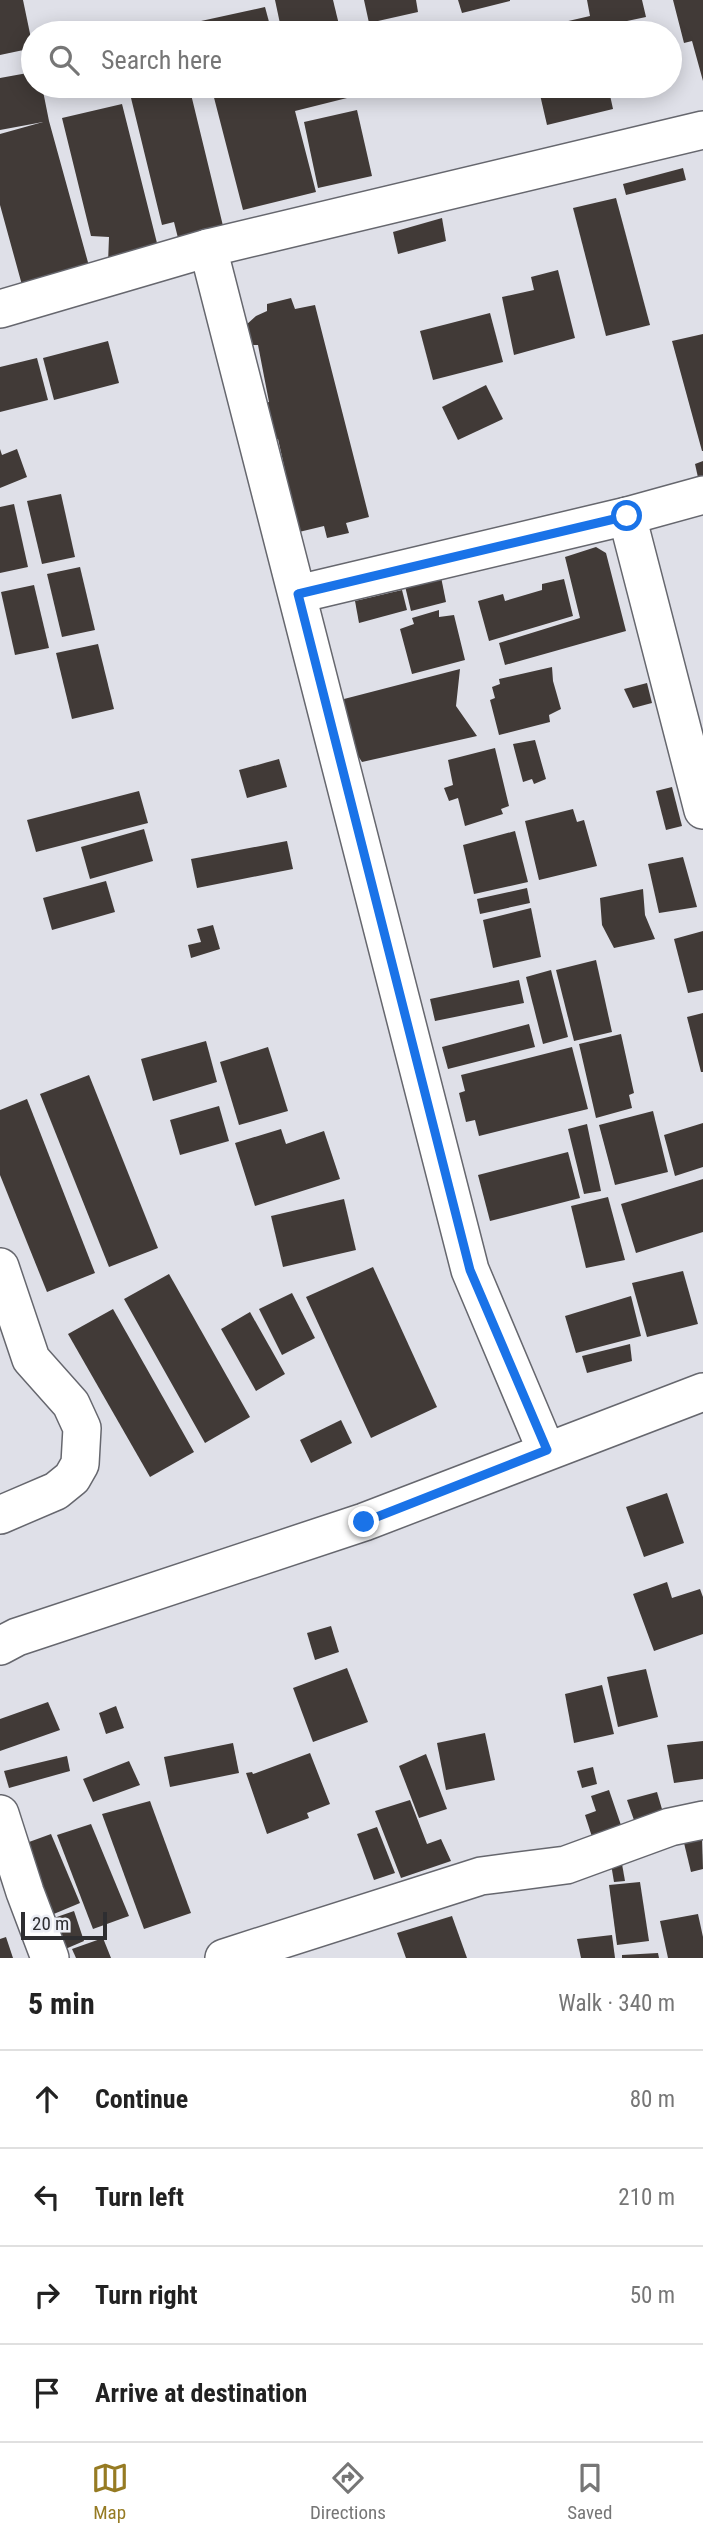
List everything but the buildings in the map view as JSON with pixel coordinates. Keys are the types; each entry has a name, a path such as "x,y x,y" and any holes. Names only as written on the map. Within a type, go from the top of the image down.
{"street":[{"path":"0,309 208,248 703,130"},
{"path":"208,248 470,1270 547,1450"},
{"path":"298,594 627,516 703,495"},
{"path":"627,516 703,810"},
{"path":"0,1267 31,1359 71,1404 82,1428 80,1464 72,1478 56,1491 0,1515"},
{"path":"0,1646 18,1637 364,1522 703,1392"},
{"path":"0,1814 50,1958"},
{"path":"224,1958 481,1876 566,1865 670,1827 703,1820"}],"route":[{"path":"364,1522 547,1450 470,1270 298,594 627,516"}]}
